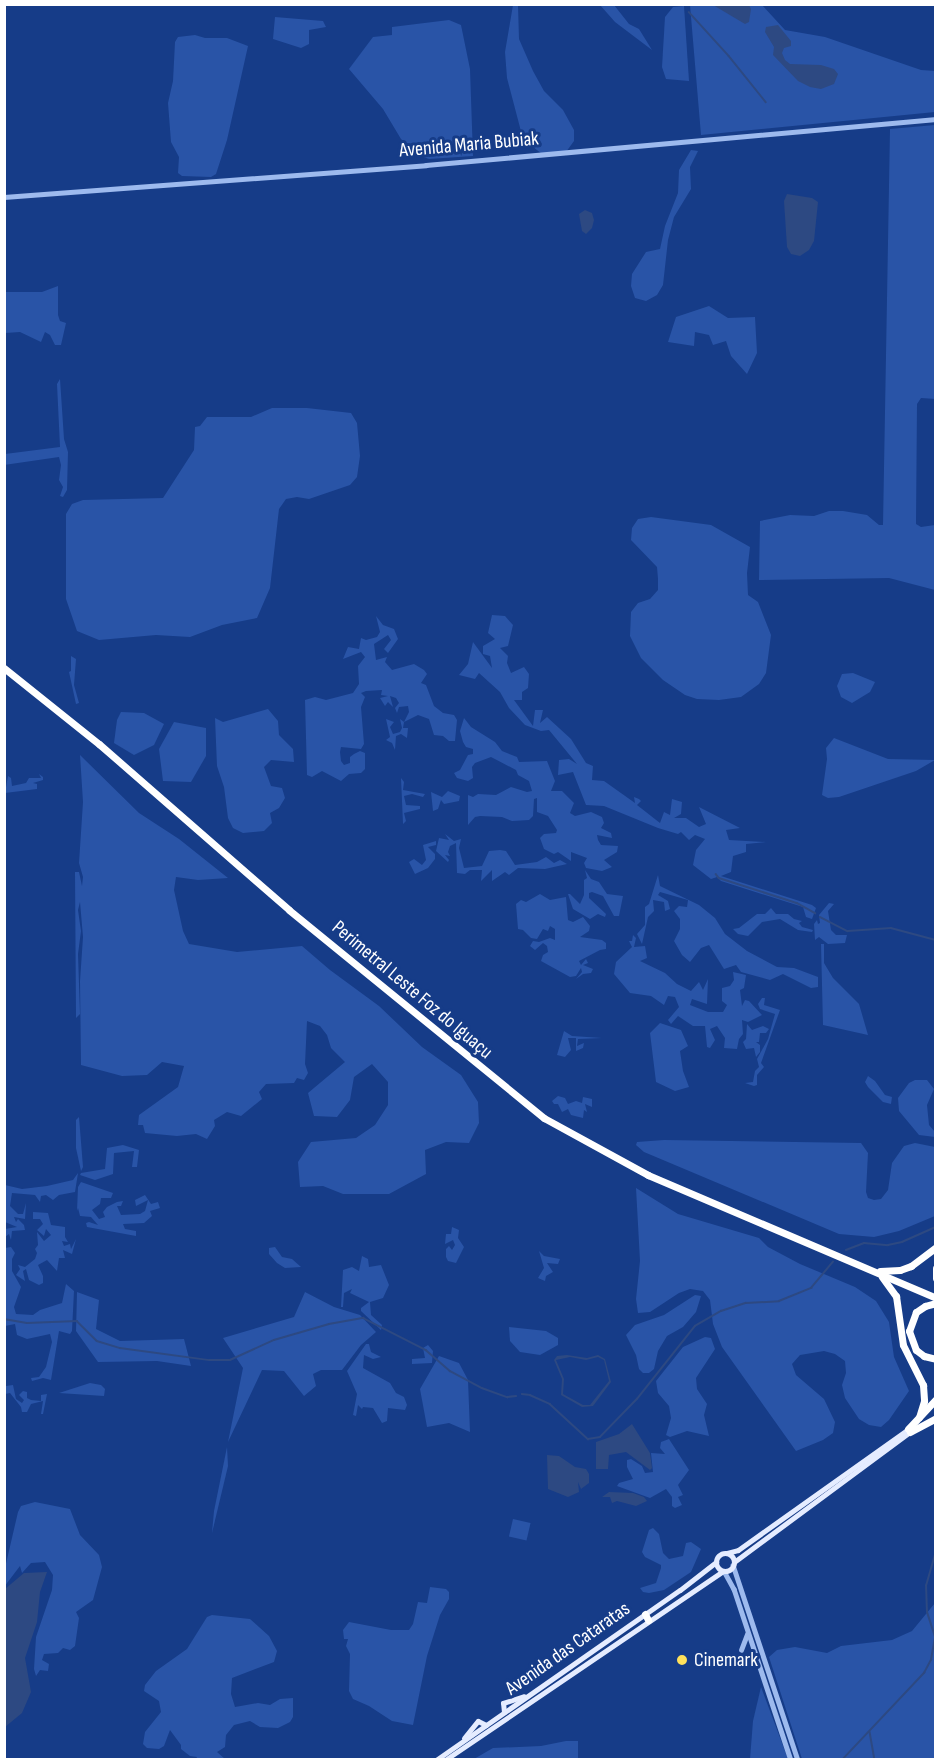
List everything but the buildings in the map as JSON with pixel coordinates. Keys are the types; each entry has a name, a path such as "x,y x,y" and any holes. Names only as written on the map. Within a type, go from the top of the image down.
{"highway":[{"name":"Perimetral Leste Foz do Iguaçu","path":"4,668 99,744 298,918 544,1118 648,1175 936,1298"},
{"path":"920,1417 924,1397 922,1380 903,1345 896,1296 879,1272 905,1269 918,1263 936,1247"},
{"path":"936,1268 936,1278"},
{"name":"Perimetral Leste Foz do Iguaçu","path":"879,1272 936,1293"},
{"path":"936,1303 916,1312 909,1331 916,1350 924,1356 936,1359"},
{"path":"909,1430 936,1399"},
{"path":"909,1430 936,1406"},
{"path":"909,1430 936,1418"}],"main road":[{"path":"909,1430 734,1564 724,1571 718,1568 716,1562 718,1556 738,1550 909,1430"},
{"path":"727,1553 734,1564"},
{"name":"Avenida das Cataratas","path":"445,1760 646,1617 705,1573 716,1562"},
{"name":"Avenida das Cataratas","path":"436,1760 463,1741 477,1721 486,1725 504,1712 503,1703 528,1695 646,1617 724,1571"},
{"path":"504,1712 512,1714"},
{"path":"485,1732 486,1725"}],"street":[{"name":"Avenida Maria Bubiak","path":"4,197 426,165 936,119"},
{"path":"734,1564 798,1760"},
{"path":"724,1571 734,1589 791,1760"},
{"path":"741,1650 746,1641 747,1628"},
{"path":"753,1648 759,1649 767,1667"}],"shaded area":[{"path":"513,5 518,5 519,39 533,71 544,91 563,110 574,130 574,141 566,152 542,154 523,139 507,78 505,52"},
{"path":"600,5 614,5 629,24 639,29 652,50 615,22"},
{"path":"690,5 762,5 785,30 825,37 921,70 935,71 935,112 701,135"},
{"path":"713,5 749,5 751,9 749,22 745,24"},
{"path":"684,6 689,81 666,79 662,67 665,17 673,7"},
{"path":"275,17 323,21 326,27 309,30 309,44 301,48 273,39"},
{"path":"449,20 461,25 470,69 473,156 429,159 418,155 401,139 383,109 349,69 373,37 392,35 392,27"},
{"path":"778,25 791,41 791,46 784,48 782,53 785,60 790,64 821,65 834,69 838,74 834,84 821,89 810,87 798,81 773,55 774,47 765,32 766,27"},
{"path":"195,35 205,38 227,38 248,46 227,140 216,174 211,177 182,176 178,173 179,157 171,142 168,103 173,81 175,42 178,37"},
{"path":"935,125 936,399 921,398 917,404 916,524 921,527 935,525 935,590 889,578 759,580 760,521 790,515 814,516 829,511 843,511 867,515 879,525 883,525 890,129"},
{"path":"691,150 698,151 690,167 691,189 674,217 668,240 663,285 657,295 646,301 635,298 631,286 632,274 646,252 660,249 665,226 678,193 679,170"},
{"path":"787,194 812,198 818,202 814,241 809,250 800,256 791,254 787,247 784,201"},
{"path":"585,210 592,213 594,220 592,228 586,234 582,231 579,214"},
{"path":"58,286 58,315 60,321 66,323 61,345 55,345 50,335 45,332 41,342 20,332 5,333 5,292 42,292"},
{"path":"709,306 728,318 755,317 757,353 747,374 731,356 726,341 713,345 709,335 695,332 694,346 668,342 676,317"},
{"path":"60,379 64,439 68,452 67,490 63,497 60,496 63,487 59,480 61,465 59,457 4,465 5,454 60,447 57,384"},
{"path":"272,408 307,408 351,413 357,423 360,456 357,477 350,485 309,499 297,497 286,499 279,509 270,588 257,618 222,625 190,637 156,635 99,640 77,631 66,599 66,514 72,504 83,500 163,498 194,450 195,427 200,426 207,417 251,417"},
{"path":"651,517 711,525 750,547 747,573 748,595 758,602 771,635 766,673 759,684 741,697 719,700 697,699 685,695 663,680 641,658 630,636 631,612 638,603 650,599 658,590 657,567 631,540 632,528 638,519"},
{"path":"492,615 505,616 513,625 508,646 500,648 508,656 507,663 511,673 524,667 529,674 528,688 522,692 522,700 514,700 533,726 535,710 543,710 540,723 547,717 571,739 586,763 593,766 592,780 604,781 635,803 634,797 639,799 641,801 637,805 660,823 664,812 670,815 672,799 682,802 681,814 674,818 686,818 699,827 706,824 699,807 740,828 726,830 729,840 766,842 746,844 746,852 733,856 731,872 721,876 812,905 816,908 812,919 806,917 803,907 721,881 717,877 711,879 693,865 696,850 705,839 695,835 689,840 681,832 678,834 658,828 604,806 586,805 573,772 558,775 559,760 569,759 577,764 549,730 541,731 525,725 509,708 500,692 479,673 475,679 459,675 468,664 473,642 492,668 490,656 483,654 483,646 495,639 488,633"},
{"path":"376,616 383,625 394,629 398,639 388,653 384,649 391,640 388,635 374,644 376,660 387,657 385,662 392,670 414,664 424,670 427,674 421,683 426,685 434,706 443,713 454,715 457,720 455,741 434,735 429,719 418,715 404,722 409,712 408,706 399,707 397,713 395,708 399,703 396,698 390,696 393,707 388,702 385,706 380,698 388,696 381,695 382,690 366,691 361,693 365,697 361,707 364,744 361,749 341,747 340,752 344,765 350,763 350,757 354,754 360,751 365,753 365,769 361,773 349,774 341,781 322,771 312,777 307,775 305,700 315,697 326,700 353,693 359,684 358,666 365,657 361,652 343,659 348,647 359,649 361,638 366,640 377,637 380,632"},
{"path":"71,656 76,659 74,685 79,703 76,704 69,672 71,671"},
{"path":"853,673 875,682 870,692 852,703 841,697 837,686 842,674"},
{"path":"268,709 278,721 279,735 293,749 294,762 271,760 264,767 271,786 282,788 285,798 279,808 270,813 272,823 264,831 243,833 233,828 228,818 224,787 217,766 215,718 223,722"},
{"path":"121,712 144,713 164,724 154,745 134,755 114,743 117,720"},
{"path":"464,718 471,727 495,742 502,751 517,757 519,762 547,761 555,781 551,791 562,791 574,803 570,813 575,816 591,812 602,817 604,823 601,828 611,833 612,838 597,835 598,840 601,845 618,846 617,852 604,860 612,867 602,871 586,868 584,863 587,858 571,852 571,861 558,852 554,854 544,849 540,838 544,834 556,833 557,830 548,816 537,812 537,798 534,799 533,816 529,820 512,821 502,817 480,816 475,817 468,825 468,795 473,797 478,794 496,795 511,787 527,792 532,791 529,781 518,775 516,770 491,757 475,763 472,767 473,778 468,781 457,778 454,773 460,770 468,755 473,754 473,749 466,747 463,742 460,731"},
{"path":"386,719 394,722 390,727 393,734 400,732 402,728 400,719 404,722 403,728 408,728 407,738 401,734 396,736 395,750 392,743 386,740 390,737"},
{"path":"174,722 206,728 206,756 191,782 163,781 159,749"},
{"path":"834,738 888,759 935,760 916,771 839,797 828,798 822,795 827,759 826,748"},
{"path":"80,755 139,813 179,839 228,878 198,880 176,877 174,890 183,931 189,944 237,952 302,946 379,1006 422,1047 461,1075 478,1102 479,1123 469,1143 446,1142 425,1150 426,1174 389,1194 343,1194 323,1186 300,1187 298,1162 311,1142 356,1138 375,1125 388,1105 388,1082 372,1064 354,1077 350,1100 337,1117 314,1116 308,1093 345,1062 331,1048 327,1035 320,1026 307,1021 305,1064 308,1073 304,1080 297,1078 294,1083 266,1084 259,1092 262,1099 241,1116 227,1112 214,1120 215,1126 207,1139 196,1134 177,1136 145,1133 143,1125 138,1125 139,1115 178,1087 184,1066 162,1062 147,1075 122,1076 81,1065 80,981 83,937 80,902 78,910 81,931 78,954 80,1014 76,1018 75,872 79,872 82,886 83,877 79,863 83,802"},
{"path":"39,774 43,780 33,783 37,784 37,789 5,793 8,776 11,778 12,786 26,783 29,778 41,778"},
{"path":"401,778 404,782 403,790 425,794 423,797 412,794 404,796 406,805 420,806 420,809 404,813 406,821 403,824"},
{"path":"448,791 460,796 459,801 444,804 441,800 438,809 433,811 431,792 442,797"},
{"path":"445,834 454,841 461,839 459,848 464,868 482,866 489,851 500,850 506,851 515,865 537,862 546,857 554,863 560,860 567,864 545,869 518,868 509,875 505,872 492,881 492,870 481,881 482,870 470,870 465,874 457,873 456,843 450,846 448,852 450,856 445,855 448,862 436,851 439,838 449,840"},
{"path":"436,841 436,845 428,847 435,854 435,859 428,868 415,874 409,862 414,859 422,865 426,860 423,845"},
{"path":"585,870 591,879 599,882 607,894 623,896 619,916 614,916 603,896 592,892 589,893 589,898 606,914 605,917 598,914 590,919 573,909 568,894 580,904 584,895 584,880 587,878"},
{"path":"658,875 660,886 699,905 715,918 725,934 747,951 777,967 794,968 818,977 818,987 811,988 783,974 770,980 741,972 736,965 724,969 709,945 701,948 690,962 682,955 674,941 680,929 680,919 674,911 679,906 687,907 688,900 660,892 658,895 668,901 670,909 665,911 664,902 653,900 654,911 648,917 642,944 637,934 645,925 645,907 649,904"},
{"path":"540,894 550,900 566,897 568,920 573,922 583,917 590,926 589,931 580,937 602,940 606,943 606,949 579,961 581,965 586,959 588,963 583,965 593,969 591,973 583,974 576,979 582,972 581,968 576,976 570,977 541,961 543,955 548,952 547,946 543,943 535,950 530,946 533,941 539,942 550,938 555,940 555,929 550,926 548,931 543,929 537,939 531,938 523,930 518,929 516,904 521,900 526,902"},
{"path":"829,903 834,904 828,911 831,930 836,935 847,935 845,943 828,944 819,937 815,940 814,924 817,920 818,924 820,923 819,915"},
{"path":"771,908 776,914 788,914 802,921 799,923 802,927 813,930 812,932 798,930 780,919 762,922 748,936 738,934 733,929 739,928 757,914 765,914"},
{"path":"633,935 636,938 634,947 645,946 647,958 640,961 665,973 677,984 691,991 699,982 703,990 708,979 707,1004 692,999 690,1005 708,1012 723,1012 727,1005 722,1001 722,988 730,986 734,980 733,972 746,975 744,988 740,990 742,1006 745,1000 749,1001 762,1015 748,1022 742,1020 743,1034 739,1039 737,1049 724,1048 725,1038 717,1026 710,1029 715,1040 710,1048 707,1047 705,1026 693,1026 678,1016 671,1024 668,1020 679,1007 675,997 668,996 664,1005 651,996 630,993 614,974 616,962 632,947 629,941 632,941"},
{"path":"821,944 824,944 824,963 833,978 859,1004 868,1035 823,1025"},
{"path":"762,998 765,998 764,1005 780,1010 761,1063 764,1067 757,1075 757,1085 754,1086 745,1083 753,1082 755,1071 759,1067 757,1059 768,1039 775,1014 760,1009 758,1004"},
{"path":"660,1023 681,1030 688,1046 680,1051 683,1071 689,1087 675,1091 656,1082 650,1033"},
{"path":"747,1024 752,1030 763,1026 769,1029 766,1033 760,1033 759,1042 756,1042 760,1045 760,1052 756,1057 754,1048 746,1049 743,1042 746,1039"},
{"path":"564,1031 572,1036 602,1038 578,1039 577,1046 584,1043 583,1048 576,1051 576,1038 568,1038 571,1050 565,1057 557,1055"},
{"path":"868,1076 875,1081 885,1095 892,1097 891,1104 883,1102 868,1087 865,1082"},
{"path":"915,1080 927,1080 934,1089 927,1105 929,1125 935,1132 935,1137 919,1135 899,1111 898,1098 909,1083"},
{"path":"558,1096 565,1098 568,1104 576,1101 582,1103 583,1097 592,1099 592,1107 585,1104 587,1112 584,1110 583,1118 571,1115 568,1109 562,1112 558,1104 554,1104 552,1101"},
{"path":"79,1117 83,1167 81,1171 76,1148 76,1120"},
{"path":"664,1140 861,1143 868,1153 866,1192 868,1198 874,1200 881,1199 888,1190 892,1163 904,1146 915,1143 935,1147 935,1216 899,1231 874,1237 839,1234 644,1152 636,1145 637,1142"},
{"path":"123,1145 139,1150 137,1167 132,1167 134,1151 114,1153 113,1174 95,1180 80,1175 105,1169 107,1148"},
{"path":"78,1173 75,1192 59,1195 53,1200 46,1195 41,1196 40,1202 35,1195 12,1193 10,1206 18,1214 23,1214 26,1203 25,1219 14,1217 16,1222 18,1219 24,1225 25,1230 12,1231 11,1240 9,1234 5,1237 5,1229 17,1227 5,1222 5,1185 22,1189 47,1186 73,1180"},
{"path":"81,1182 113,1193 111,1198 101,1198 100,1204 92,1210 99,1219 105,1217 103,1212 107,1207 123,1201 121,1206 117,1206 121,1215 140,1214 145,1211 148,1200 136,1206 135,1200 145,1195 151,1204 158,1202 160,1208 150,1211 152,1216 144,1223 123,1224 125,1229 136,1231 136,1236 87,1227 86,1223 89,1222 98,1225 91,1217 80,1216 78,1208 77,1211 78,1187"},
{"path":"636,1188 678,1214 759,1238 768,1247 800,1264 855,1287 876,1301 889,1322 894,1357 909,1391 889,1420 881,1427 869,1425 859,1419 845,1398 842,1385 846,1373 845,1361 835,1354 824,1351 800,1355 792,1364 796,1375 824,1399 835,1422 833,1433 823,1440 796,1451 722,1347 713,1324 710,1300 703,1291 690,1289 679,1293 650,1312 638,1313 636,1299 640,1261"},
{"path":"33,1212 48,1213 51,1225 65,1227 65,1237 68,1242 62,1241 64,1246 70,1244 71,1249 76,1239 72,1254 63,1250 65,1258 59,1258 57,1271 47,1260 38,1265 43,1276 43,1283 39,1285 29,1280 26,1269 23,1271 25,1281 16,1275 20,1269 18,1265 25,1267 35,1259 37,1253 35,1249 38,1245 37,1232 44,1241 51,1235 46,1229 44,1236 37,1230 43,1224 40,1219 33,1219"},
{"path":"452,1227 459,1230 458,1238 464,1247 456,1263 448,1261 446,1257 446,1249 449,1246 452,1250 455,1245 453,1240 445,1244 446,1234 451,1234"},
{"path":"11,1247 15,1253 12,1259 12,1271 21,1287 14,1307 16,1314 33,1315 40,1310 62,1303 66,1284 74,1291 72,1331 70,1334 59,1331 51,1380 43,1378 32,1381 31,1378 39,1377 46,1367 52,1342 50,1334 27,1339 17,1335 15,1324 5,1326 5,1248"},
{"path":"275,1247 282,1257 292,1259 301,1267 285,1268 277,1263 269,1254 269,1248"},
{"path":"539,1251 544,1256 560,1259 558,1264 547,1263 553,1272 546,1276 545,1281 538,1278 544,1268"},
{"path":"362,1256 368,1259 369,1267 381,1265 389,1285 383,1298 370,1302 371,1315 382,1325 381,1330 361,1311 361,1308 369,1302 350,1293 352,1289 344,1293 343,1307 341,1307 343,1270 352,1267 359,1271"},
{"path":"77,1292 99,1300 96,1329 120,1341 184,1339 191,1366 157,1361 98,1362 76,1331"},
{"path":"305,1292 334,1307 360,1315 376,1332 361,1345 342,1370 321,1370 313,1374 316,1386 304,1396 284,1371 262,1370 228,1442 243,1368 223,1338 294,1317"},
{"path":"695,1295 701,1296 696,1312 683,1327 667,1336 658,1351 654,1369 649,1373 643,1373 639,1369 636,1355 626,1335 635,1325 664,1315"},
{"path":"509,1327 546,1331 558,1338 558,1345 540,1355 520,1352 510,1341"},
{"path":"705,1337 711,1338 715,1349 696,1378 697,1389 707,1404 704,1415 709,1436 687,1431 670,1437 666,1435 671,1418 669,1406 658,1393 656,1381 683,1347"},
{"path":"366,1344 369,1344 371,1352 381,1357 373,1359 364,1355 363,1368 390,1383 396,1393 404,1397 407,1405 405,1410 388,1408 387,1421 382,1423 373,1408 363,1407 362,1409 358,1405 356,1416 353,1415 357,1394 347,1371"},
{"path":"428,1345 433,1351 432,1363 412,1364 412,1359 425,1358 423,1348"},
{"path":"598,1355 605,1359 611,1382 593,1406 582,1407 561,1395 562,1379 554,1360 557,1356 587,1358","holes":["570,1357 586,1360 598,1357 604,1360 609,1381 590,1405 583,1405 563,1394 564,1379 556,1360"]},
{"path":"439,1356 459,1363 468,1380 470,1432 449,1423 427,1427 420,1389"},
{"path":"90,1383 101,1385 105,1389 104,1396 59,1393"},
{"path":"13,1385 16,1399 22,1403 24,1400 19,1395 23,1391 27,1392 27,1398 31,1400 41,1401 41,1395 47,1394 43,1414 41,1414 43,1401 31,1404 27,1412 22,1412 21,1407 10,1393 5,1394 6,1386"},
{"path":"632,1424 650,1453 652,1468 650,1470 626,1452 609,1455 608,1469 596,1469 596,1442 619,1434"},
{"path":"669,1439 689,1470 678,1485 683,1495 678,1497 682,1505 675,1508 672,1506 672,1497 666,1489 650,1498 617,1486 619,1483 633,1479 627,1467 627,1460 631,1459 642,1466 645,1473 653,1472 651,1453 665,1454 660,1448 661,1442"},
{"path":"227,1447 228,1466 212,1533 214,1511"},
{"path":"547,1455 559,1456 575,1467 586,1469 589,1474 589,1483 581,1489 578,1482 579,1492 568,1497 548,1489"},
{"path":"609,1492 633,1493 644,1497 647,1501 636,1506 617,1501 612,1503 610,1497 602,1497"},
{"path":"35,1502 70,1509 80,1535 99,1555 102,1567 93,1600 76,1612 79,1618 75,1646 70,1650 63,1648 58,1653 44,1654 42,1660 49,1664 48,1671 40,1670 36,1676 34,1669 36,1637 52,1590 53,1575 45,1562 31,1563 22,1573 20,1566 4,1587 5,1568 18,1512 21,1506"},
{"path":"513,1519 531,1523 526,1541 509,1537"},
{"path":"653,1528 659,1534 663,1553 669,1559 683,1556 686,1543 691,1542 701,1549 691,1572 664,1590 649,1593 643,1592 640,1588 656,1583 661,1568 661,1565 645,1557 642,1552 649,1530"},
{"path":"47,1572 40,1592 37,1622 25,1658 31,1692 22,1713 5,1727 5,1589 24,1573"},
{"path":"430,1587 446,1589 449,1592 449,1599 440,1615 427,1656 413,1725 392,1721 353,1699 349,1691 350,1654 346,1646 348,1639 344,1639 343,1630 349,1622 391,1630 409,1630 413,1624 418,1602 427,1603"},
{"path":"935,1603 935,1759 802,1759 769,1657 777,1650 795,1647 827,1653 841,1646 892,1640 912,1631"},
{"path":"212,1615 250,1619 269,1636 277,1651 274,1662 232,1678 231,1694 235,1707 258,1703 270,1705 280,1699 293,1698 293,1717 290,1722 278,1728 260,1727 250,1721 234,1725 226,1735 225,1747 217,1752 225,1759 196,1759 197,1757 190,1756 181,1749 181,1745 170,1730 164,1746 159,1749 147,1748 143,1744 145,1732 161,1712 159,1701 144,1691 145,1685 156,1671 187,1649 207,1617"},
{"path":"761,1687 788,1759 750,1759 753,1721"},
{"path":"578,1741 578,1759 474,1759 493,1748 541,1746"}],"waterway":[{"path":"689,12 766,102"},
{"path":"716,874 719,878 797,903 815,913"},
{"path":"820,917 848,931 891,928 936,940"},
{"path":"846,1250 864,1243 888,1245 902,1242 936,1227"},
{"path":"522,1394 550,1404 588,1439 600,1437 637,1399 695,1326 721,1311 746,1303 779,1301 811,1288 833,1262"},
{"path":"4,1319 27,1323 77,1321 97,1341 120,1348 209,1360 230,1360 274,1340 329,1324 363,1318 426,1350 450,1371 482,1388 507,1397 516,1396"},
{"path":"842,1760 924,1673 931,1660 935,1637 927,1613 926,1586 936,1551"},
{"path":"870,1732 875,1760"}],"place":[{"name":"Cinemark","path":"682,1660"}]}
